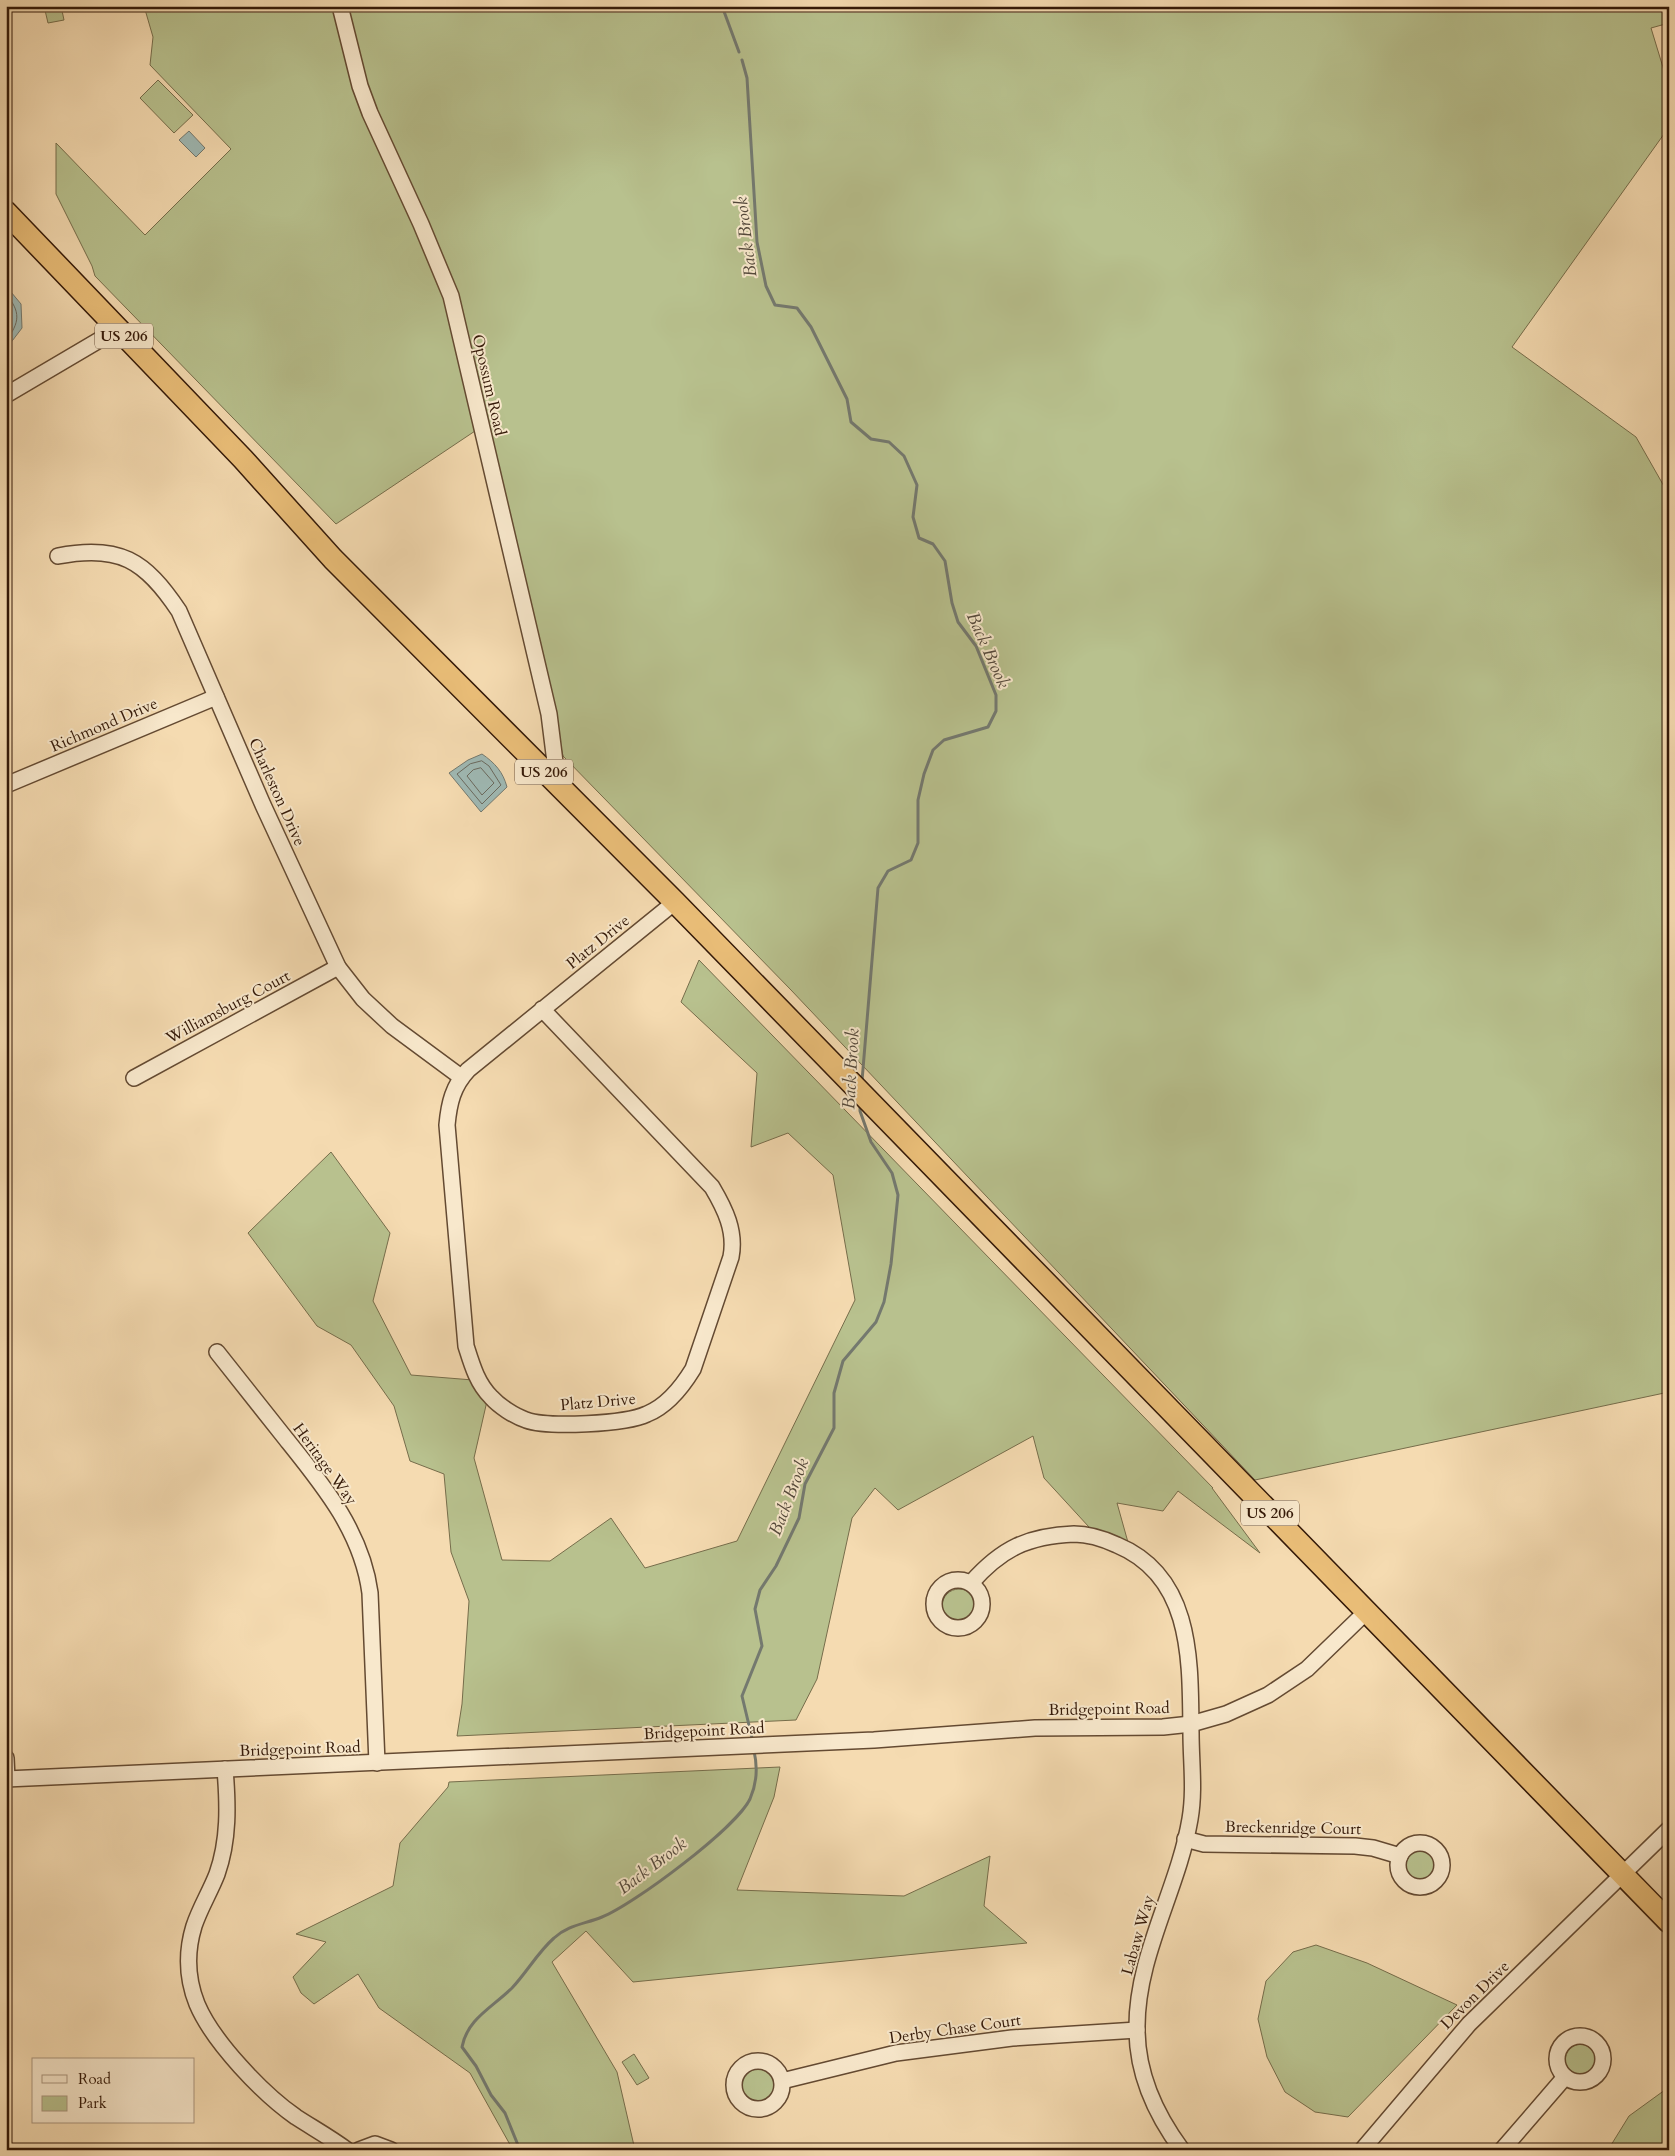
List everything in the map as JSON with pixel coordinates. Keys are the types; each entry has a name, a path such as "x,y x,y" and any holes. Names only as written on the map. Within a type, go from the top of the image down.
{"highway":[{"name":"US 206","path":"6,212 243,459 333,559 675,902 1039,1278 1367,1611 1669,1922"}],"street":[{"name":"Opossum Road","path":"340,6 360,86 370,114 451,296 549,714 558,786"},
{"path":"6,395 118,329"},
{"name":"Charleston Drive","path":"58,556 80,552 105,552 120,556 149,574 162,586 178,611 263,805 338,967 362,999 392,1026 462,1076"},
{"name":"Richmond Drive","path":"6,785 216,697"},
{"name":"Platz Drive","path":"542,1009 712,1187 722,1203 732,1229 733,1246 731,1257 693,1369 685,1383 659,1408 631,1419 544,1423 526,1420 500,1406 482,1387 473,1369 466,1346 447,1125 449,1103 462,1076 542,1009 675,902"},
{"name":"Williamsburg Court","path":"134,1078 338,967"},
{"name":"Heritage Way","path":"217,1352 338,1508 358,1547 368,1578 370,1592 377,1763"},
{"name":"Labaw Way","path":"971,1583 987,1565 1026,1541 1049,1536 1080,1534 1101,1538 1138,1555 1154,1569 1168,1587 1180,1613 1185,1630 1188,1654 1193,1798 1185,1839 1143,1978 1137,2030 1142,2065 1153,2102 1171,2135 1182,2150"},
{"name":"Bridgepoint Road","path":"7,1779 874,1740 1035,1728 1143,1729 1191,1724 1248,1705 1286,1684 1307,1669 1367,1611"},
{"path":"6,1758 7,1779"},
{"path":"225,1769 228,1806 227,1833 217,1873 194,1926 188,1966 197,2004 208,2024 265,2092 296,2117 347,2150"},
{"name":"Devon Drive","path":"1362,2150 1469,2024 1669,1829"},
{"name":"Breckenridge Court","path":"1185,1839 1204,1844 1355,1846 1373,1848 1400,1856"},
{"name":"Derby Chase Court","path":"782,2081 896,2053 1012,2038 1137,2030"},
{"path":"1502,2150 1565,2077"},
{"path":"359,2150 375,2144 391,2150"}],"green space":[{"path":"44,6 61,6 64,20 48,23"},
{"path":"144,6 1669,6 1669,23 1651,28 1669,87 1669,127 1512,347 1636,437 1669,495 1669,1392 1255,1480 791,990 563,756 484,425 336,524 95,276 92,266 56,194 56,143 145,235 231,149 150,65 153,37"},
{"path":"158,80 193,115 174,133 140,98"},
{"path":"699,960 1213,1488 1260,1553 1178,1491 1163,1511 1117,1503 1131,1553 1100,1539 1044,1478 1033,1436 898,1510 875,1488 852,1518 817,1679 796,1720 457,1736 462,1704 469,1601 451,1552 444,1474 410,1461 394,1406 351,1345 317,1326 248,1233 331,1152 390,1233 373,1301 411,1375 473,1380 487,1401 474,1458 502,1560 550,1561 611,1518 645,1568 737,1541 855,1300 833,1175 788,1133 751,1147 757,1073 681,1002"},
{"path":"959,1589 971,1594 976,1606 971,1618 959,1623 947,1618 942,1606 947,1594"},
{"path":"780,1767 774,1797 737,1890 904,1896 990,1856 984,1906 1027,1943 633,1982 586,1931 552,1962 617,2072 635,2150 513,2150 470,2073 379,2008 358,1974 314,2004 301,1993 293,1977 326,1942 296,1934 393,1886 400,1843 448,1787 449,1782"},
{"path":"1422,1848 1434,1853 1439,1865 1434,1877 1422,1882 1410,1877 1405,1865 1410,1853"},
{"path":"1316,1945 1367,1963 1457,2005 1348,2117 1315,2112 1285,2092 1267,2057 1258,2019 1266,1981 1293,1952"},
{"path":"1582,2044 1594,2049 1599,2061 1594,2073 1582,2078 1570,2073 1565,2061 1570,2049"},
{"path":"634,2054 649,2078 637,2085 622,2062"},
{"path":"758,2069 770,2074 775,2086 770,2098 758,2103 746,2098 741,2086 746,2074"},
{"path":"1669,2087 1669,2150 1608,2150 1629,2116"}],"water":[{"path":"189,131 205,148 196,157 179,140"},
{"path":"6,286 21,304 22,328 6,349"},
{"path":"482,754 498,768 507,787 481,812 449,773 468,760"}],"waterway":[{"name":"Back Brook","path":"722,6 739,52"},
{"name":"Back Brook","path":"742,60 747,78 757,242 766,286 775,305 797,308 811,327 847,399 851,422 871,439 889,442 904,456 917,485 913,517 919,538 933,544 945,561 952,603 958,622 976,646 996,695 996,711 988,727 944,740 933,750 924,774 918,800 918,843 911,860 888,871 878,888 862,1081"},
{"name":"Back Brook","path":"753,1742 742,1696 762,1646 755,1609 760,1590 776,1566 799,1518 805,1484 834,1428 834,1393 843,1361 876,1322 884,1302 891,1264 898,1195 892,1173 871,1142 860,1111 860,1105"},
{"name":"Back Brook","path":"520,2150 505,2113 491,2095 476,2066 462,2047 469,2029 482,2014 512,1988 543,1949 559,1934 571,1927 617,1910 636,1898 705,1846 725,1828 741,1812 750,1799 756,1775 754,1751"}]}
